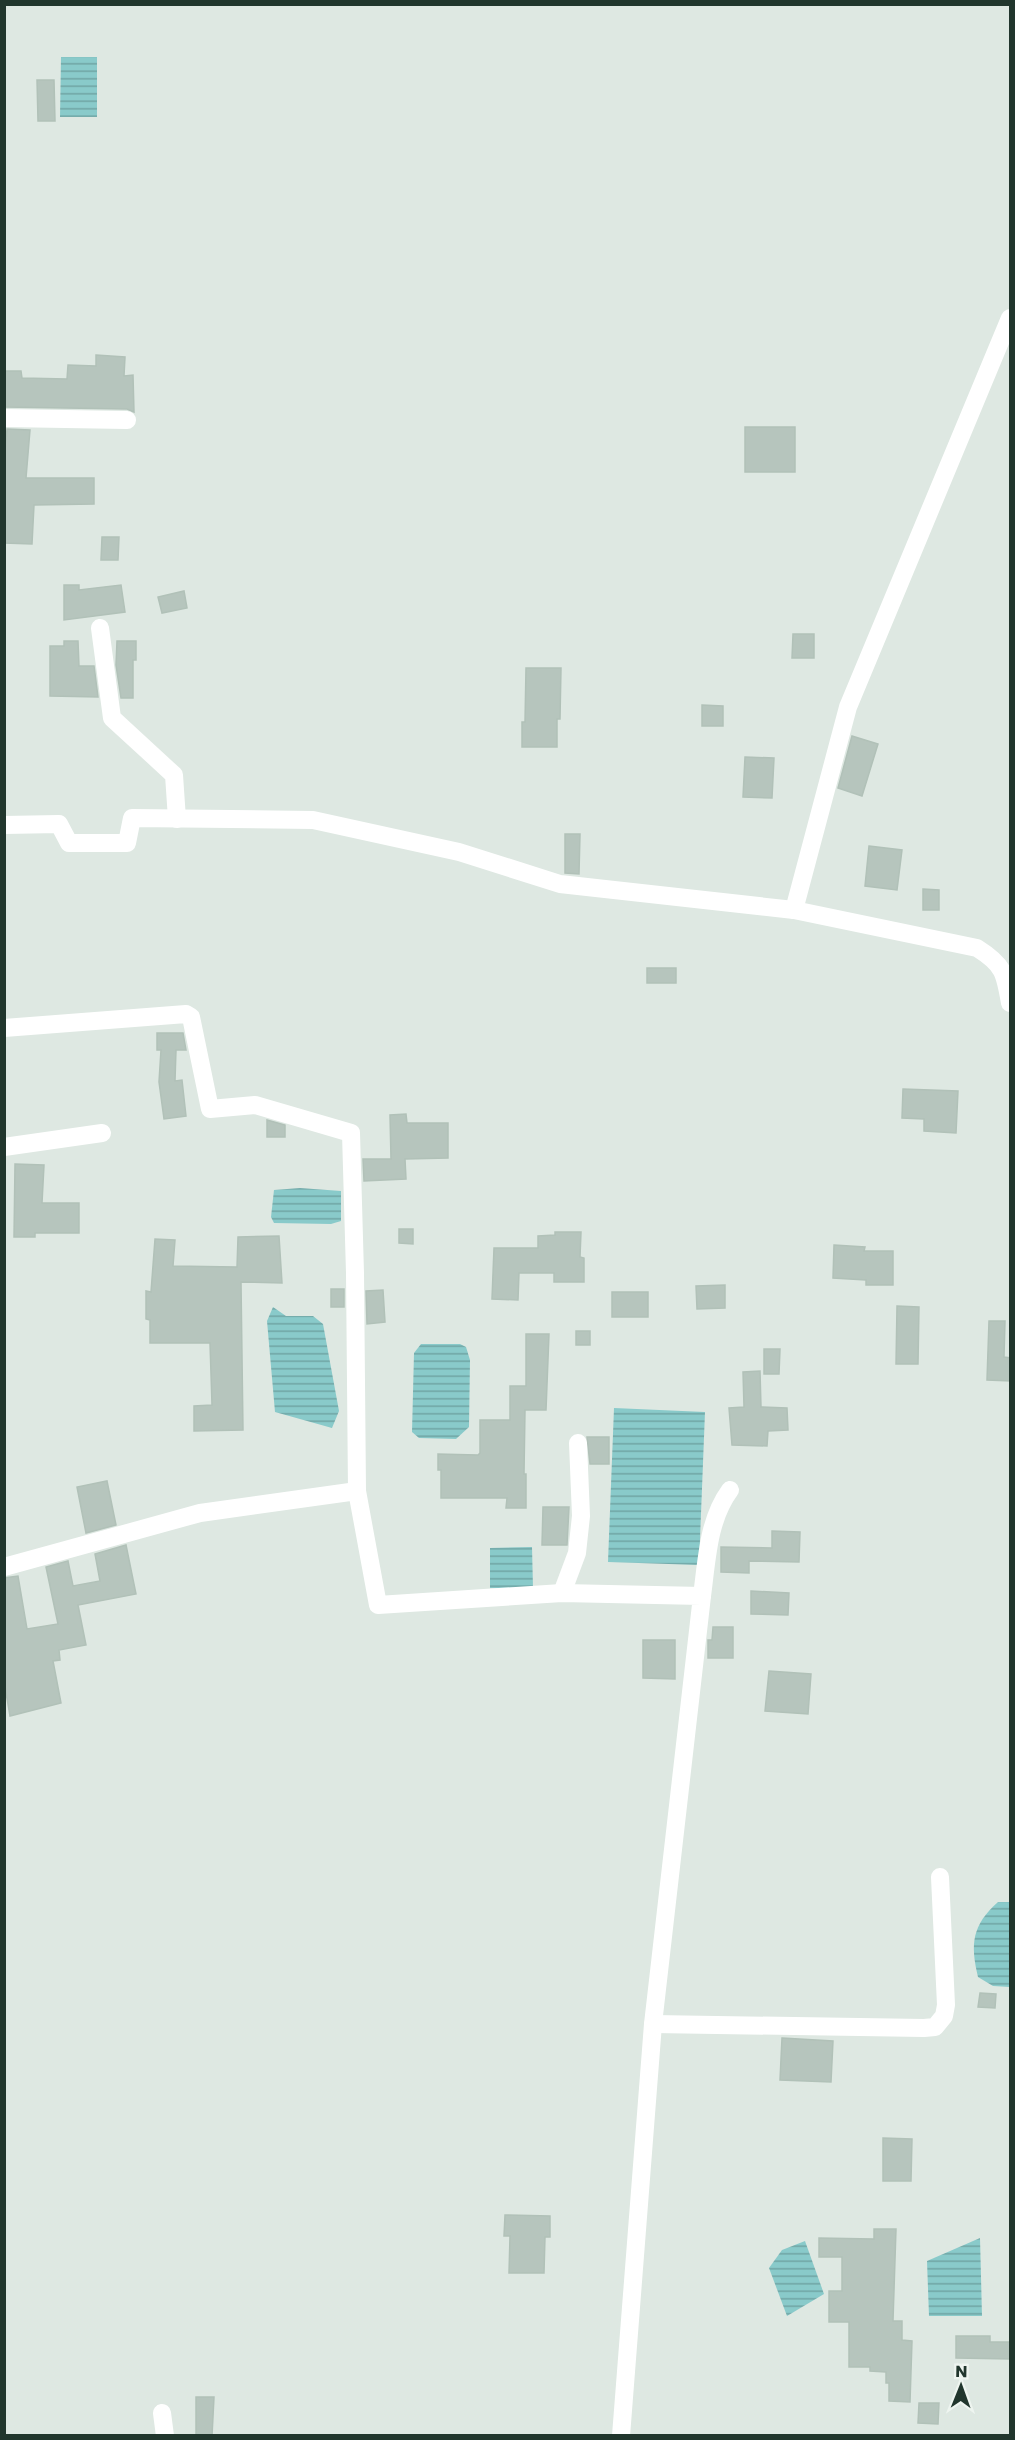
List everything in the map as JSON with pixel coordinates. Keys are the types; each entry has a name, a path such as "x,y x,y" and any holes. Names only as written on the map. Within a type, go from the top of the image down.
{"street":[{"path":"794,910 848,707 1011,318"},
{"path":"4,418 128,420"},
{"path":"100,628 112,718 174,775 177,819"},
{"path":"4,825 58,824 69,843 127,843 132,818 312,820 459,852 560,884 794,910 977,948 996,960 1005,976 1011,1003"},
{"path":"4,1028 186,1014 191,1017 210,1109 255,1105 351,1132 357,1491 378,1605 562,1593 702,1596"},
{"path":"4,1147 102,1133"},
{"path":"562,1593 577,1553 581,1516 578,1443"},
{"path":"621,2436 653,2024 702,1596 713,1524 719,1504 730,1490"},
{"path":"4,1567 200,1513 357,1491"},
{"path":"653,2024 935,2027 944,2016 946,2005 940,1877"},
{"path":"162,2413 165,2436"}],"water":[{"path":"61,57 97,57 97,117 60,117"},
{"path":"300,1188 341,1191 341,1221 331,1224 274,1223 271,1217 274,1190"},
{"path":"273,1307 286,1316 313,1316 323,1324 339,1411 332,1428 275,1412 267,1321"},
{"path":"421,1344 460,1344 466,1347 470,1360 469,1427 456,1439 419,1438 412,1432 414,1353"},
{"path":"614,1408 705,1412 699,1565 608,1562"},
{"path":"532,1547 533,1588 490,1588 490,1548"},
{"path":"998,1902 1010,1902 1010,1987 993,1986 978,1977 975,1965 974,1945 978,1927 989,1910"},
{"path":"980,2238 982,2316 929,2316 927,2261"},
{"path":"805,2241 824,2294 787,2316 769,2268 782,2250"}],"building":[{"path":"37,80 54,80 55,121 38,121"},
{"path":"96,355 125,357 124,376 133,375 134,412 127,409 4,407 4,371 21,371 22,378 67,379 68,365 96,366"},
{"path":"745,427 795,427 795,472 745,472"},
{"path":"7,429 30,430 26,478 94,478 94,504 34,505 32,544 4,543 4,459"},
{"path":"102,537 119,537 118,560 101,560"},
{"path":"64,585 79,585 79,590 121,585 125,612 64,620"},
{"path":"184,591 187,608 162,613 158,597"},
{"path":"793,634 814,634 814,658 792,658"},
{"path":"64,641 78,641 79,666 94,666 98,697 50,696 50,646 64,646"},
{"path":"117,641 136,641 136,660 133,660 133,698 121,698 116,665"},
{"path":"526,668 561,668 557,747 522,747"},
{"path":"702,705 723,706 723,726 702,726"},
{"path":"852,736 878,744 862,796 838,788"},
{"path":"745,757 774,758 772,798 743,797"},
{"path":"565,834 580,834 579,874 565,873"},
{"path":"869,846 902,850 897,890 865,886"},
{"path":"923,889 939,890 939,910 923,910"},
{"path":"647,968 676,968 676,983 647,983"},
{"path":"157,1033 183,1033 186,1050 176,1050 175,1081 182,1080 186,1116 164,1119 159,1082 161,1050 157,1050"},
{"path":"903,1089 958,1091 956,1133 924,1131 924,1119 902,1118"},
{"path":"406,1114 407,1123 448,1123 448,1158 405,1159 406,1179 364,1181 363,1159 391,1159 390,1115"},
{"path":"267,1120 285,1125 285,1137 267,1137"},
{"path":"15,1164 44,1165 42,1203 79,1203 79,1233 35,1233 35,1237 14,1237"},
{"path":"399,1229 413,1229 413,1244 399,1243"},
{"path":"555,1232 581,1232 580,1257 584,1258 584,1282 554,1282 554,1273 519,1273 518,1300 492,1299 494,1248 538,1248 538,1236 555,1235"},
{"path":"279,1236 282,1283 241,1282 243,1430 194,1431 194,1406 212,1405 210,1343 150,1343 150,1320 146,1319 146,1291 151,1292 155,1239 175,1240 173,1266 237,1267 238,1237"},
{"path":"834,1245 865,1247 864,1251 893,1251 893,1285 866,1285 866,1280 833,1278"},
{"path":"725,1285 725,1308 697,1309 696,1286"},
{"path":"331,1289 344,1289 344,1307 331,1307"},
{"path":"383,1290 385,1322 367,1324 366,1291"},
{"path":"612,1292 648,1292 648,1317 612,1317"},
{"path":"897,1306 919,1307 918,1364 896,1364"},
{"path":"989,1321 1005,1321 1004,1357 1011,1358 1011,1381 987,1380"},
{"path":"576,1331 590,1331 590,1345 576,1345"},
{"path":"526,1334 549,1334 546,1410 525,1410 526,1508 506,1508 507,1498 441,1498 441,1470 438,1470 438,1454 478,1455 480,1453 480,1420 510,1420 510,1386 526,1386"},
{"path":"764,1349 780,1349 779,1374 764,1374"},
{"path":"760,1371 761,1407 787,1408 788,1430 768,1431 767,1446 732,1445 729,1408 744,1407 743,1372"},
{"path":"587,1437 609,1437 609,1464 590,1464"},
{"path":"107,1481 116,1525 86,1533 77,1487"},
{"path":"543,1507 569,1507 567,1545 542,1545"},
{"path":"772,1531 800,1532 799,1562 749,1561 749,1573 721,1572 721,1547 772,1548"},
{"path":"126,1545 136,1594 78,1605 86,1645 59,1650 60,1660 53,1661 61,1703 10,1716 4,1681 4,1578 18,1576 27,1629 58,1624 46,1567 68,1561 73,1586 100,1581 95,1554"},
{"path":"751,1591 789,1593 788,1615 751,1614"},
{"path":"713,1627 733,1627 733,1658 708,1658 708,1640 712,1640"},
{"path":"643,1640 675,1640 675,1679 643,1678"},
{"path":"769,1671 811,1674 808,1714 765,1711"},
{"path":"980,1993 996,1994 995,2008 978,2007"},
{"path":"782,2038 833,2041 831,2082 780,2080"},
{"path":"883,2138 912,2139 911,2181 883,2181"},
{"path":"505,2215 550,2216 550,2237 545,2237 544,2273 509,2273 510,2236 504,2236"},
{"path":"874,2229 896,2229 893,2321 902,2321 902,2340 912,2341 910,2402 889,2401 889,2383 886,2383 886,2372 870,2371 870,2367 849,2367 849,2322 829,2322 829,2291 842,2291 842,2257 819,2257 819,2238 874,2239"},
{"path":"956,2336 990,2336 990,2342 1011,2342 1011,2359 956,2358"},
{"path":"196,2397 214,2397 212,2436 196,2436"},
{"path":"919,2403 939,2403 938,2424 918,2423"}]}
